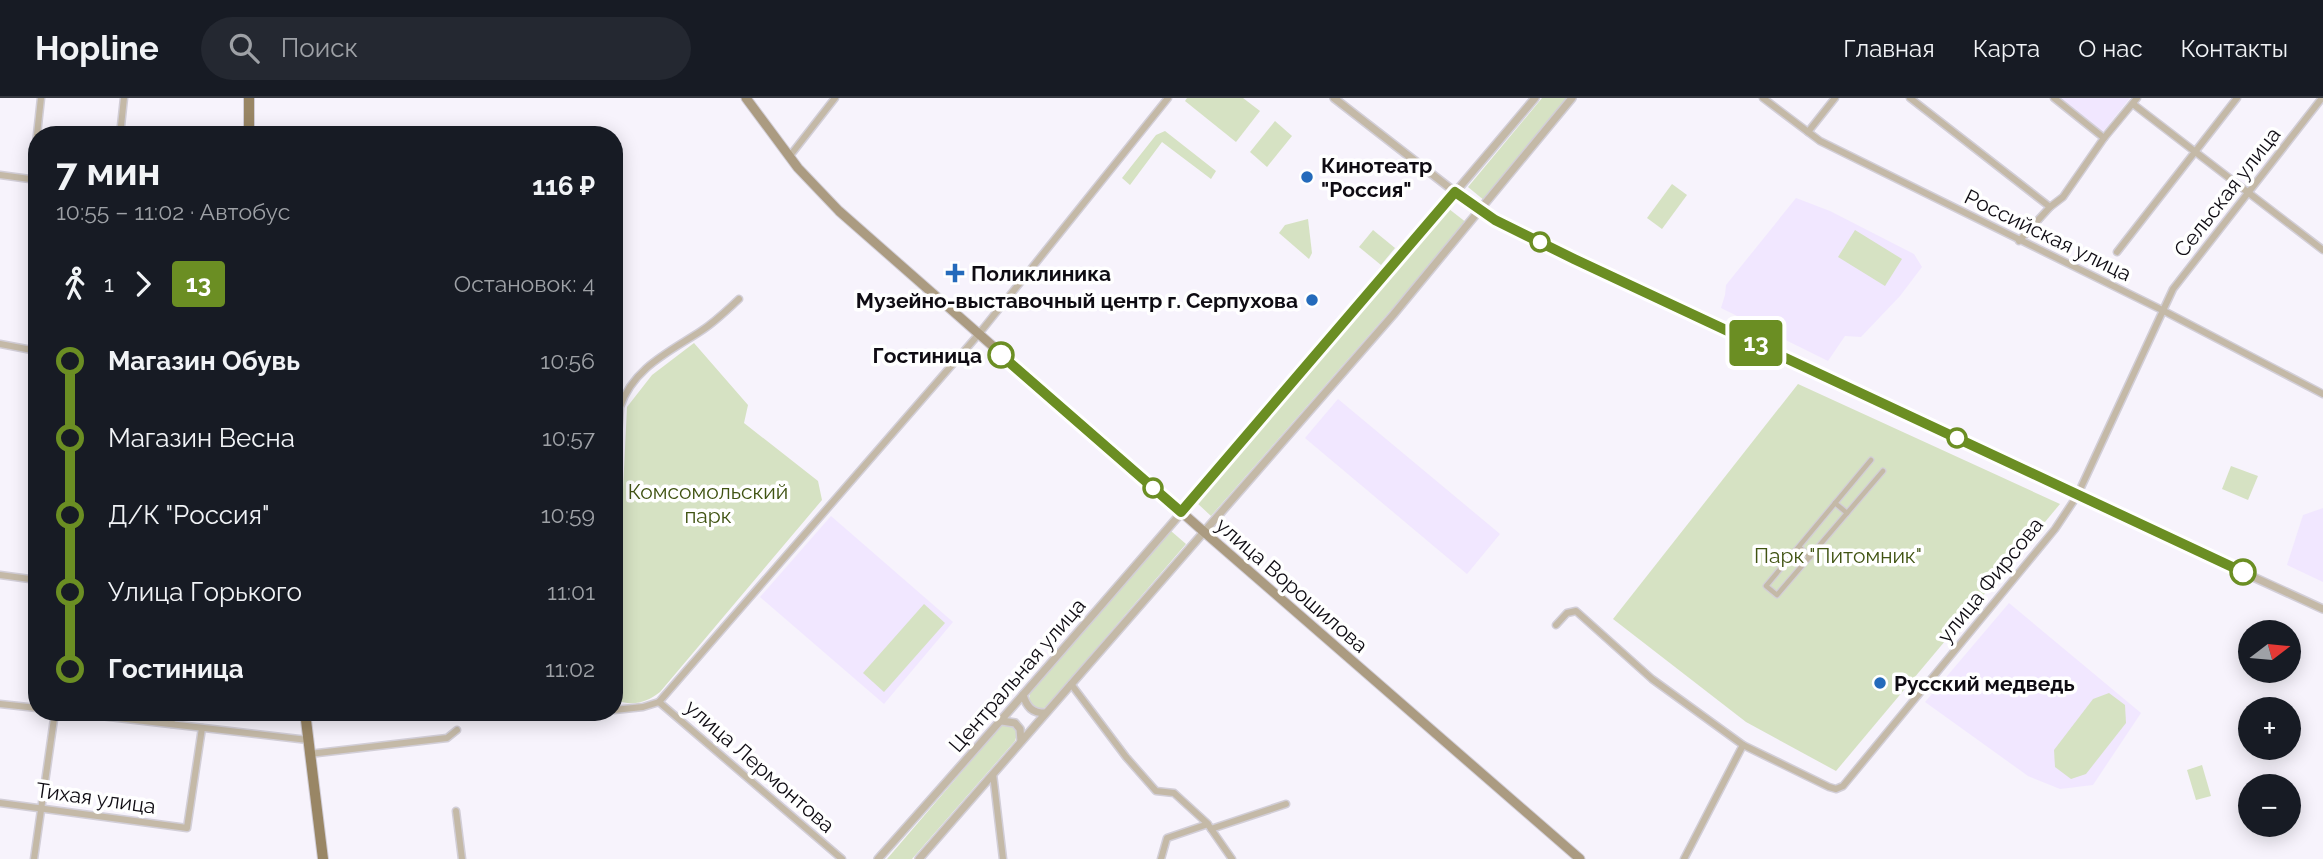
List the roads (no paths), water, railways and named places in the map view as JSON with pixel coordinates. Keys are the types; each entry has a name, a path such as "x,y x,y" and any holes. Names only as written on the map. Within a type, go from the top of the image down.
{"main road":[{"path":"249,98 249,126"},
{"name":"улица Ворошилова","path":"746,98 789,157 839,211 1580,859"},
{"path":"306,721 323,859"}],"street":[{"path":"39,126 41,98"},
{"path":"121,126 124,98"},
{"path":"789,157 835,98"},
{"path":"659,702 978,335 1168,98"},
{"path":"1334,98 1481,211 1574,259 2323,610"},
{"name":"Центральная улица","path":"878,859 1002,721 1535,98"},
{"path":"919,859 1393,316 1572,98"},
{"name":"Российская улица","path":"1763,98 1820,141 2162,310 2323,394"},
{"path":"1808,132 1835,98"},
{"path":"1910,98 2050,207"},
{"path":"2054,98 2104,138"},
{"path":"2117,252 2237,98"},
{"name":"Сельская улица","path":"2162,310 2173,289 2320,100"},
{"path":"2020,241 2050,207 2063,197 2104,138 2135,101 2323,250"},
{"path":"0,176 28,179"},
{"path":"623,399 646,367 703,330 739,299"},
{"name":"улица Фирсова","path":"1556,625 1567,613 1576,611 1652,679 1743,745 1829,787 1836,789 1843,786 2056,529 2077,496 2162,310"},
{"path":"0,344 28,349"},
{"path":"1871,460 1766,586 1777,595 1883,471"},
{"path":"1835,503 1847,513"},
{"path":"1799,547 1810,557"},
{"path":"0,575 28,579"},
{"path":"1071,684 1126,757 1156,791 1174,793 1210,827 1232,859"},
{"path":"1023,695 1026,705 1036,713 1045,713"},
{"name":"улица Лермонтова","path":"623,709 659,702 842,859"},
{"path":"0,704 28,707"},
{"path":"34,859 54,721"},
{"path":"146,721 308,740"},
{"path":"1002,721 1015,723 1020,729 1021,741"},
{"name":"Тихая улица","path":"0,803 187,828 202,728"},
{"path":"309,754 447,738 457,730"},
{"path":"1684,859 1743,745"},
{"path":"993,774 1003,859"},
{"path":"1161,859 1167,838 1286,804"},
{"path":"456,811 462,859"}],"place":[{"name":"Кинотеатр \"Россия\"","path":"1307,177"},
{"name":"Поликлиника","path":"955,273"},
{"name":"Музейно-выставочный центр г. Серпухова","path":"1312,300"},
{"name":"Гостиница","path":"1001,355"},
{"name":"Русский медведь","path":"1880,683"}],"park label":[{"name":"Комсомольский парк","path":"708,503"},
{"name":"Парк \"Питомник\"","path":"1838,555"}]}
